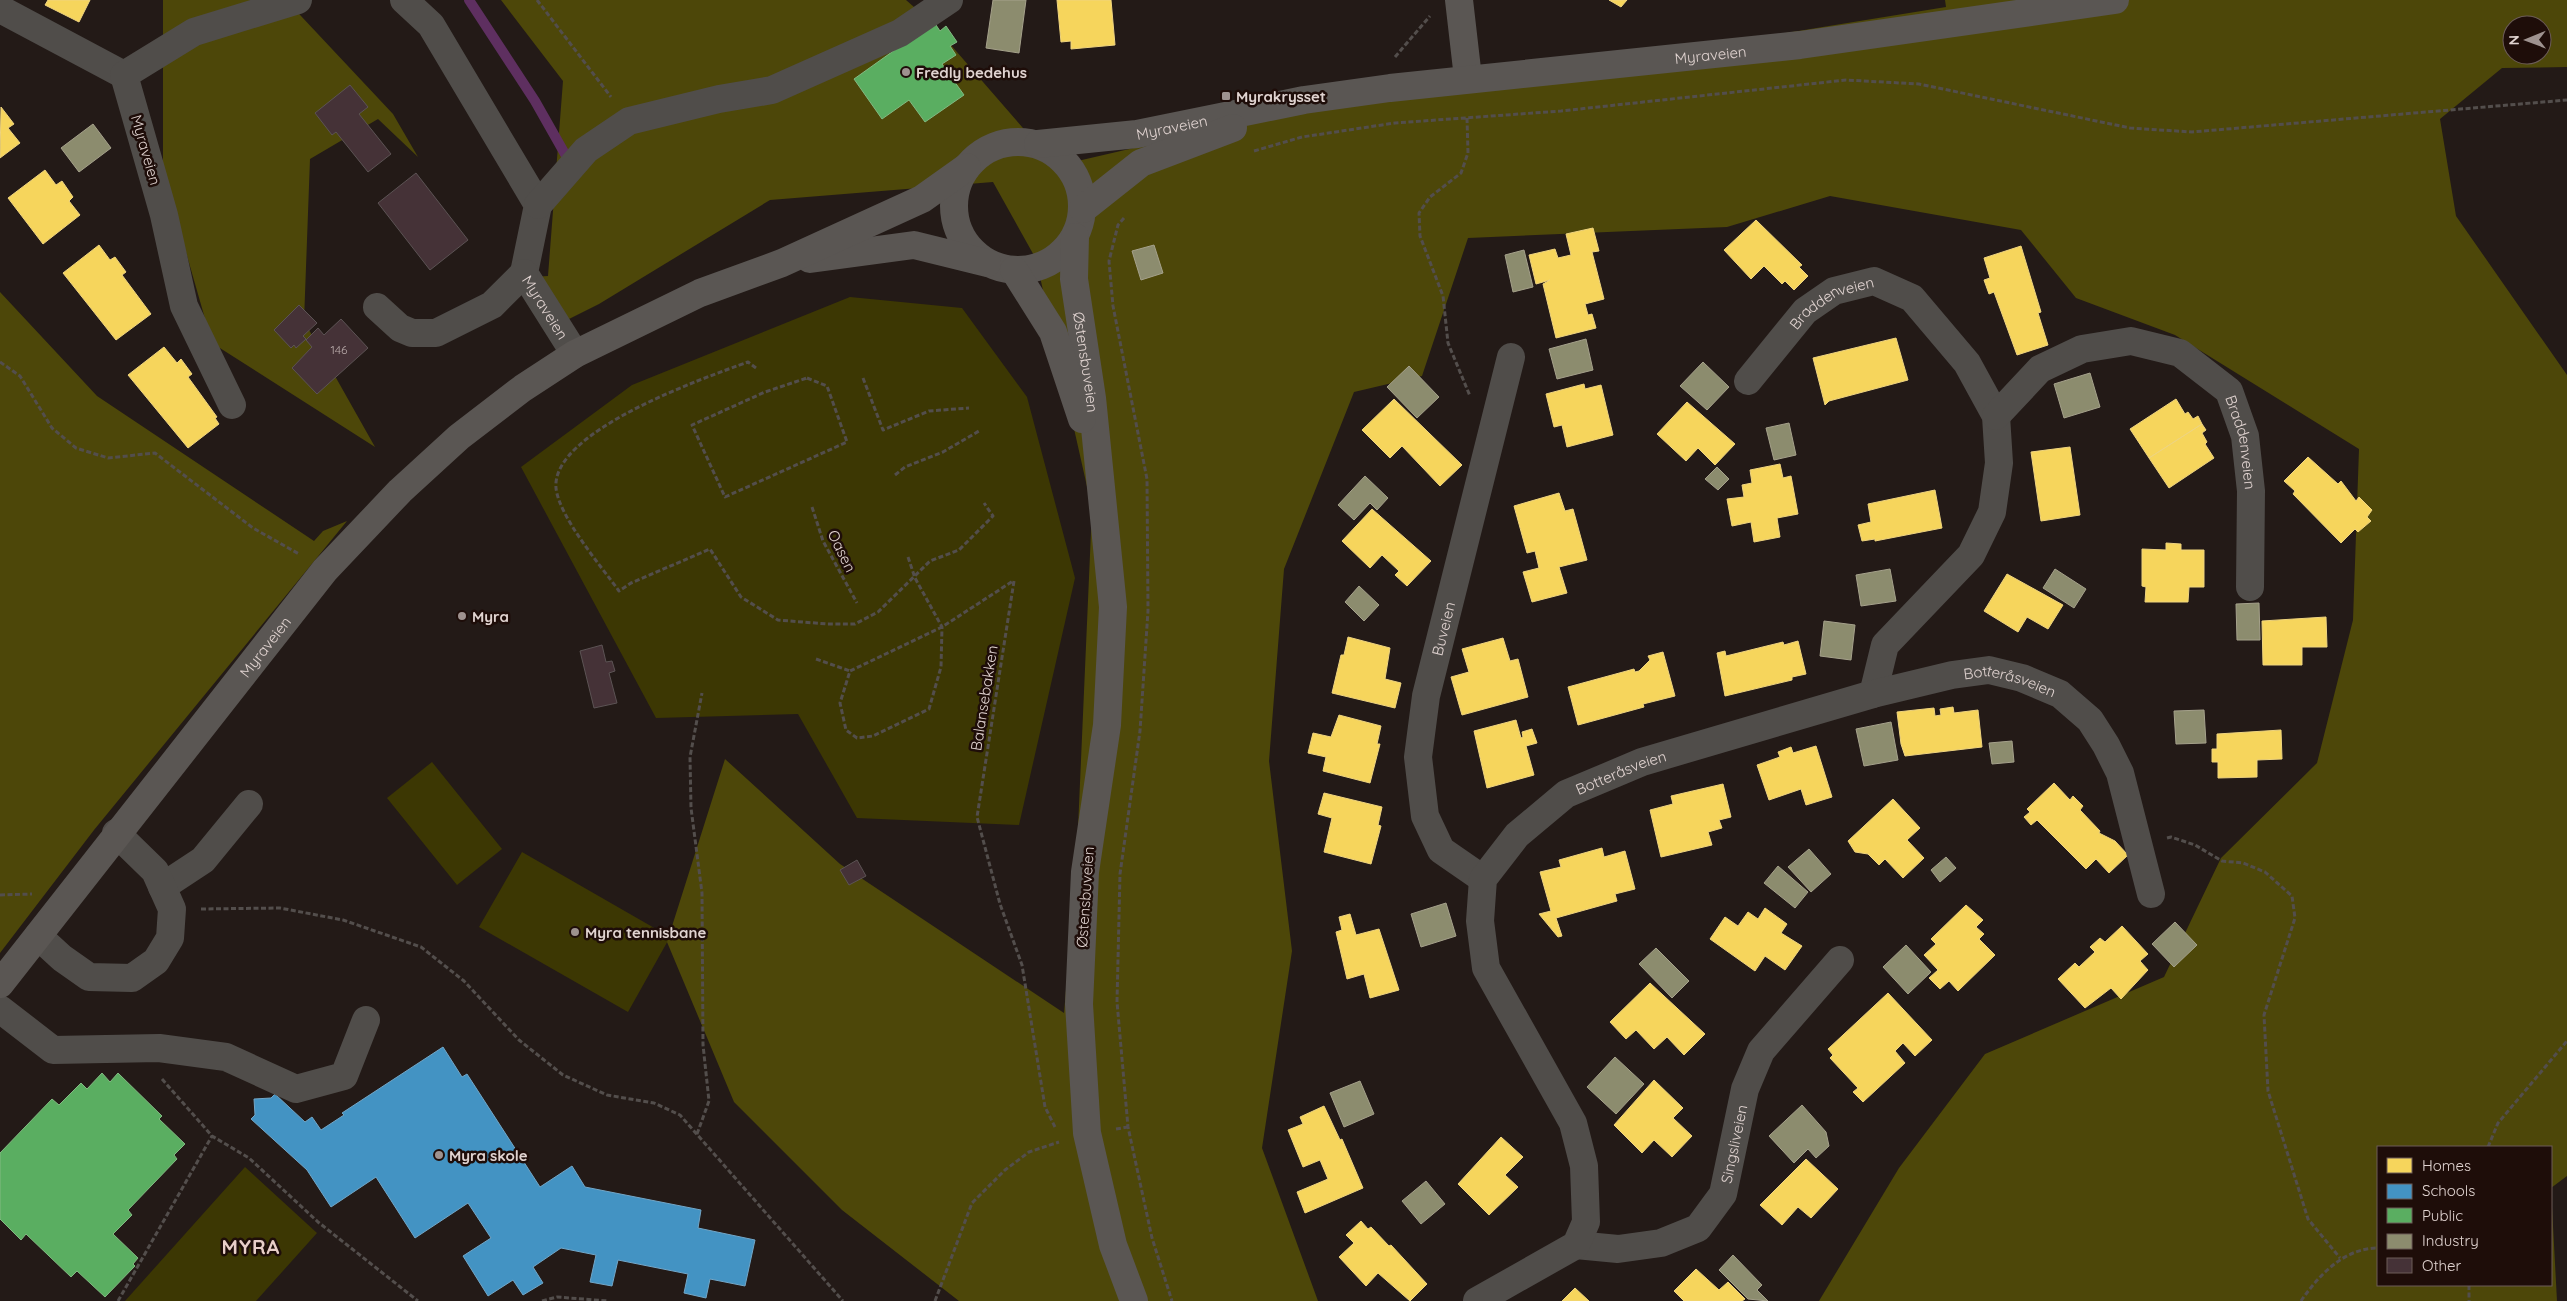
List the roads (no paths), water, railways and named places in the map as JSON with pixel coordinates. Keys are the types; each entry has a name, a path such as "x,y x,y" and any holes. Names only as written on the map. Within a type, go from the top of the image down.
{"main road":[{"name":"Myraveien","path":"1038,144 1137,134 1304,100 1468,78 1800,45 2115,0"},
{"path":"1459,2 1468,78"},
{"name":"Myraveien","path":"1083,209 1141,163 1304,100"},
{"path":"1006,142 1038,144 1058,155 1079,184 1083,209 1075,237 1058,257 1038,267 1002,267 971,249 961,234 955,217 956,188 967,167 986,150 1006,142"},
{"name":"Myraveien","path":"0,984 116,833 325,570 400,491 459,437 523,388 575,354 700,293 782,263 922,199 967,167"},
{"name":"Østensbuveien","path":"1075,237 1074,279 1092,398 1113,608 1107,725 1084,882 1079,1004 1087,1133 1114,1245 1134,1301"},
{"name":"Myraveien","path":"782,263 914,246 1002,267"},
{"name":"Østensbuveien","path":"1002,267 1053,332 1102,488"}],"street":[{"path":"0,9 124,74 194,32 298,0"},
{"path":"404,0 431,25 538,205 586,150 629,121 719,99 772,90 900,33 949,0"},
{"name":"Myraveien","path":"124,74 164,215 184,306 232,405"},
{"name":"Myraveien","path":"538,205 524,272 575,354"},
{"path":"377,307 400,328 412,333 436,333 492,304 524,272"},
{"name":"Braddenveien","path":"1748,381 1805,311 1834,291 1874,281 1912,298 1967,363 1996,416 2000,463 1992,512 1970,555 1885,645 1873,694"},
{"name":"Braddenveien","path":"1996,416 2040,370 2082,349 2132,341 2180,353 2229,391 2246,436 2251,491 2250,587"},
{"name":"Buveien","path":"1483,880 1441,850 1426,816 1418,757 1426,696 1511,357"},
{"name":"Botteråsveien","path":"1483,880 1517,836 1566,794 1642,762 1873,694 1952,675 1989,670 2022,678 2060,694 2090,720 2106,745 2120,773 2151,894"},
{"path":"167,898 203,860 249,804"},
{"path":"38,936 62,958 89,977 132,978 156,962 170,938 167,898 156,871 116,833"},
{"path":"1477,1301 1576,1245 1586,1222 1584,1166 1573,1123 1486,968 1480,921 1483,880"},
{"name":"Singsliveien","path":"1576,1245 1618,1249 1661,1243 1698,1228 1723,1194 1745,1089 1761,1051 1840,960"},
{"path":"0,1009 53,1050 159,1048 226,1057 296,1089 344,1076 366,1020"}],"waterway":[{"path":"469,0 535,101 565,154"}],"place":[{"name":"Fredly bedehus","path":"906,72"},
{"name":"Myrakrysset","path":"1226,96"},
{"name":"Myra","path":"462,616"},
{"name":"Myra tennisbane","path":"575,932"},
{"name":"Myra skole","path":"439,1155"}],"district":[{"name":"MYRA","path":"251,1246"}]}
